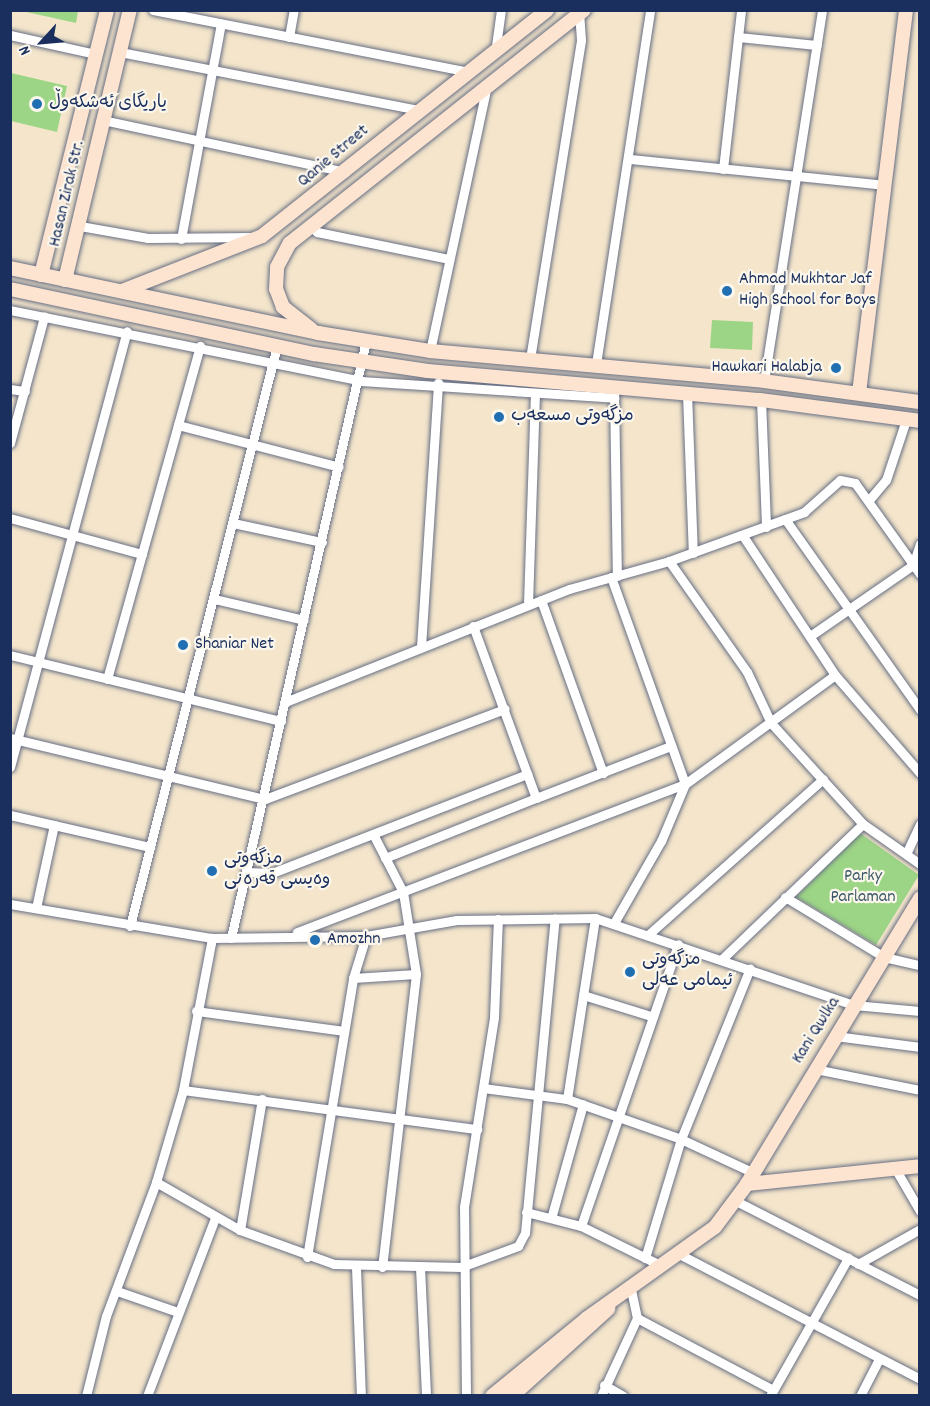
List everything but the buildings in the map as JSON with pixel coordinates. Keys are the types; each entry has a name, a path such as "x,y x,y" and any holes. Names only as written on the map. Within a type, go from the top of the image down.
{"main road":[{"name":"Hasan Zirak Str.","path":"41,275 107,10"},
{"name":"Hasan Zirak Str.","path":"65,280 80,226 130,10"},
{"name":"Qanie Street","path":"121,292 262,236 312,199 419,110 494,55 547,10"},
{"path":"859,393 906,10"},
{"name":"Qanie Street","path":"318,333 283,307 276,289 277,267 309,225 489,82 582,12"},
{"path":"312,199 322,213"},
{"path":"10,268 318,333 430,351 596,364 764,381 920,402"},
{"path":"10,289 277,346 364,362 614,392 687,393 761,400 913,421"},
{"name":"Kani Qwlka","path":"613,1303 662,1266 681,1255 736,1200 918,902"},
{"path":"750,1179 896,1170 920,1166"},
{"path":"492,1395 613,1303"},
{"path":"512,1395 585,1334 613,1303"}],"street":[{"path":"153,10 472,72"},
{"path":"289,37 294,10"},
{"path":"494,55 501,10"},
{"path":"596,364 630,159 650,10"},
{"path":"723,169 741,10"},
{"path":"764,381 800,177 822,10"},
{"path":"530,359 581,40 582,12"},
{"path":"181,239 221,24"},
{"path":"10,35 95,54"},
{"path":"738,37 817,45"},
{"path":"120,52 419,110"},
{"path":"430,351 477,113 489,82"},
{"path":"103,120 345,172"},
{"path":"630,159 884,185"},
{"path":"309,225 317,232 448,259"},
{"path":"80,226 120,235 181,239 262,236"},
{"path":"10,310 127,331 361,381 535,395 614,392 614,577 685,784 661,841 614,922"},
{"path":"10,442 44,317"},
{"path":"10,767 14,739 39,662 127,331"},
{"path":"231,938 266,799 280,721 361,381 366,341"},
{"path":"107,679 200,346"},
{"path":"130,927 170,777 277,346"},
{"path":"421,647 439,372"},
{"path":"10,388 25,391"},
{"path":"687,393 693,553"},
{"path":"528,604 535,395"},
{"path":"761,400 766,527"},
{"path":"869,500 886,480 913,421"},
{"path":"178,425 339,467"},
{"path":"285,702 333,688 421,647 528,604 669,561 804,512 840,480 855,483 920,574"},
{"path":"10,518 142,554"},
{"path":"785,519 845,610 920,710"},
{"path":"233,523 322,542"},
{"path":"743,536 836,675 920,773"},
{"path":"810,636 913,565 920,544"},
{"path":"669,561 747,672 771,723 863,825 920,864"},
{"path":"214,599 304,620"},
{"path":"541,600 603,772"},
{"path":"473,626 537,798"},
{"path":"10,655 280,721"},
{"path":"293,934 685,784 836,675"},
{"path":"14,739 266,799 504,709"},
{"path":"385,858 672,746"},
{"path":"246,872 272,873 527,774"},
{"path":"649,934 823,779"},
{"path":"10,814 150,848"},
{"path":"906,854 920,824"},
{"path":"36,908 54,825"},
{"path":"722,958 784,897 863,825"},
{"path":"373,834 403,892 412,928 416,974 403,1121 382,1267"},
{"path":"784,897 884,957 920,965"},
{"path":"10,904 130,927 212,938 293,934 366,936 412,928 498,919 595,918 614,922 722,958 854,1005 920,1011"},
{"path":"156,1182 215,1218 240,1230 307,1257 356,1267 461,1267 518,1246 526,1212 541,1093 555,918"},
{"path":"567,1099 595,918"},
{"path":"466,1395 461,1267 464,1207 498,977 498,919"},
{"path":"307,1257 353,978 366,936"},
{"path":"86,1395 117,1291 156,1182 183,1090 196,1011 212,938"},
{"path":"581,1226 651,1016 678,944"},
{"path":"645,1258 681,1139 750,968"},
{"path":"353,978 416,974"},
{"path":"583,995 651,1016"},
{"path":"196,1011 344,1031"},
{"path":"835,1036 920,1047"},
{"path":"814,1069 920,1090"},
{"path":"483,1088 541,1093 583,1104 681,1139 750,1179"},
{"path":"183,1090 262,1099 330,1113 477,1129"},
{"path":"240,1230 262,1099"},
{"path":"552,1215 583,1104"},
{"path":"896,1170 920,1211"},
{"path":"736,1200 920,1295"},
{"path":"526,1212 552,1215 581,1226 662,1266"},
{"path":"147,1395 215,1218"},
{"path":"858,1264 920,1229"},
{"path":"681,1255 810,1325 920,1379"},
{"path":"637,1318 772,1393 848,1258"},
{"path":"356,1267 361,1395"},
{"path":"420,1267 426,1395"},
{"path":"601,1395 637,1318 631,1289"},
{"path":"117,1291 178,1312"},
{"path":"860,1395 879,1359"},
{"path":"604,1385 623,1395"}],"green space":[{"path":"22,11 78,11 76,23"},
{"name":"یاریگای ئەشکەوڵ","path":"11,73 67,86 57,132 11,121"},
{"path":"712,320 753,322 752,350 710,348"},
{"name":"Parky Parlaman","path":"860,833 919,875 876,945 796,897"}],"place":[{"name":"یاریگای ئەشکەوڵ","path":"37,104"},
{"name":"Ahmad Mukhtar Jaf High School for Boys","path":"727,291"},
{"name":"Hawkari Halabja","path":"836,368"},
{"name":"مزگەوتی مسعەب","path":"499,417"},
{"name":"Shaniar Net","path":"183,645"},
{"name":"مزگەوتی وەیسی قەرەنی","path":"212,871"},
{"name":"Amozhn","path":"315,940"},
{"name":"مزگەوتی ئیمامی عەلی","path":"630,972"}]}
